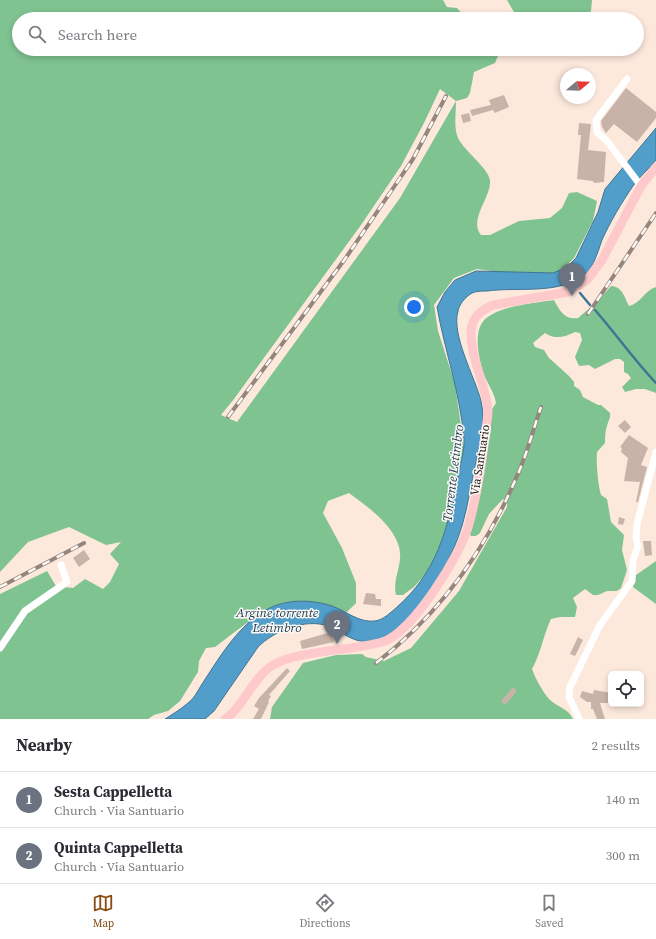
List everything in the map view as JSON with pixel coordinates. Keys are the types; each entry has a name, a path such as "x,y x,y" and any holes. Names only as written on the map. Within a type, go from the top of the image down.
{"main road":[{"name":"Via Santuario","path":"225,719 257,680 272,666 287,658 366,646 390,640 413,618 445,573 469,525 483,453 488,411 471,331 476,316 484,309 493,305 568,292 587,280 602,260 640,186 656,167"}],"street":[{"path":"627,79 596,120 597,132 607,141 640,186"},
{"path":"579,719 569,697 570,687 600,625 632,581 633,560 638,546 637,524 656,452"},
{"path":"0,648 25,611 67,582 61,565"}],"green space":[{"path":"0,0 443,0 447,7 457,8 461,12 12,12 12,56 498,56 495,63 474,72 470,93 467,98 456,101 455,118 459,140 484,169 490,180 488,194 477,222 481,235 490,235 519,221 550,218 562,208 569,193 577,192 597,201 593,221 574,258 557,274 514,274 477,269 454,278 434,305 438,331 455,384 464,447 449,528 432,567 414,587 403,595 396,595 395,590 400,559 396,539 383,521 349,493 328,501 323,513 342,548 356,583 356,603 347,612 328,606 308,603 294,603 269,610 247,623 215,647 206,648 199,661 198,672 180,701 168,711 154,715 148,719 0,719 0,594 47,571 56,586 73,588 85,579 103,589 110,582 119,564 110,554 121,542 106,545 69,527 28,542 0,572","holes":["440,89 456,101 400,198 237,422 221,415 361,225 401,166"]},
{"path":"507,0 592,0 590,12 514,12"},
{"path":"611,286 620,290 629,306 636,303 649,291 656,287 656,393 645,389 636,389 625,392 622,387 631,378 624,372 624,362 620,359 615,359 595,369 589,365 579,366 575,357 582,340 580,333 575,332 556,337 545,333 533,343 535,347 544,350 549,358 569,376 574,382 574,386 580,390 583,397 598,405 601,405 610,413 610,418 605,432 605,443 597,452 598,480 601,495 607,499 611,522 624,535 622,550 627,570 621,588 617,591 607,591 598,595 593,595 585,589 573,598 577,607 575,617 560,617 551,619 538,657 532,669 544,693 552,702 568,712 573,719 270,719 272,707 303,663 336,655 362,654 366,657 384,661 411,648 459,591 507,507 507,502 503,499 489,514 480,533 476,536 471,536 469,532 484,469 491,430 491,411 496,403 483,373 480,358 478,333 482,323 488,317 505,309 554,300 563,314 569,318 578,318 599,300"},
{"path":"656,561 656,604 633,587 636,575"}],"water":[{"name":"Argine torrente Letimbro","path":"656,128 656,160 635,183 612,219 594,262 584,276 568,284 557,287 475,292 467,297 460,306 457,321 458,332 481,401 483,416 482,432 466,511 454,548 430,591 415,610 397,629 382,638 373,641 356,640 332,627 319,624 300,625 281,631 258,647 214,711 205,719 165,719 195,696 217,661 247,624 273,606 298,601 316,602 332,606 364,620 375,621 389,614 410,595 430,566 444,534 464,449 462,422 456,388 437,307 445,292 455,280 476,271 553,273 566,268 576,258 598,212 605,189"}],"building":[{"path":"626,88 656,112 656,118 637,142 614,124 606,133 602,127 601,121"},
{"path":"504,95 509,107 495,113 493,110 472,116 470,110 491,105 489,100"},
{"path":"469,113 471,121 463,123 461,115"},
{"path":"579,123 591,124 588,150 606,152 604,182 594,183 593,181 577,179 581,135 578,135"},
{"path":"625,420 631,427 625,433 618,426"},
{"path":"629,435 648,448 641,465 647,467 638,502 636,502 640,482 624,481 628,458 621,452 622,448 620,447"},
{"path":"619,517 625,519 623,525 618,524"},
{"path":"643,541 651,541 652,555 645,556"},
{"path":"84,550 90,559 79,567 73,558"},
{"path":"366,593 375,594 376,599 381,599 381,606 363,604"},
{"path":"331,632 334,642 302,649 300,641"},
{"path":"578,637 583,640 575,656 570,654"},
{"path":"287,668 290,671 269,695 271,696 268,701 269,702 261,719 253,719 259,709 254,706 259,698"},
{"path":"513,687 517,691 505,705 501,701"},
{"path":"594,690 608,692 608,703 600,703 605,719 597,719 593,709 591,709 591,702 587,702 580,697 582,691 593,694"}],"waterway":[{"path":"580,293 590,305"},
{"path":"595,310 656,383"}],"railway":[{"path":"228,417 345,259 413,159 446,96"},
{"path":"588,314 656,213"},
{"path":"376,663 420,624 440,602 475,555 505,503 521,468 541,407"},
{"path":"0,587 84,543"}],"place":[{"name":"Sesta Cappelletta","path":"572,296"},
{"name":"Quinta Cappelletta","path":"337,644"}],"water label":[{"name":"Torrente Letimbro","path":"453,473"}]}
